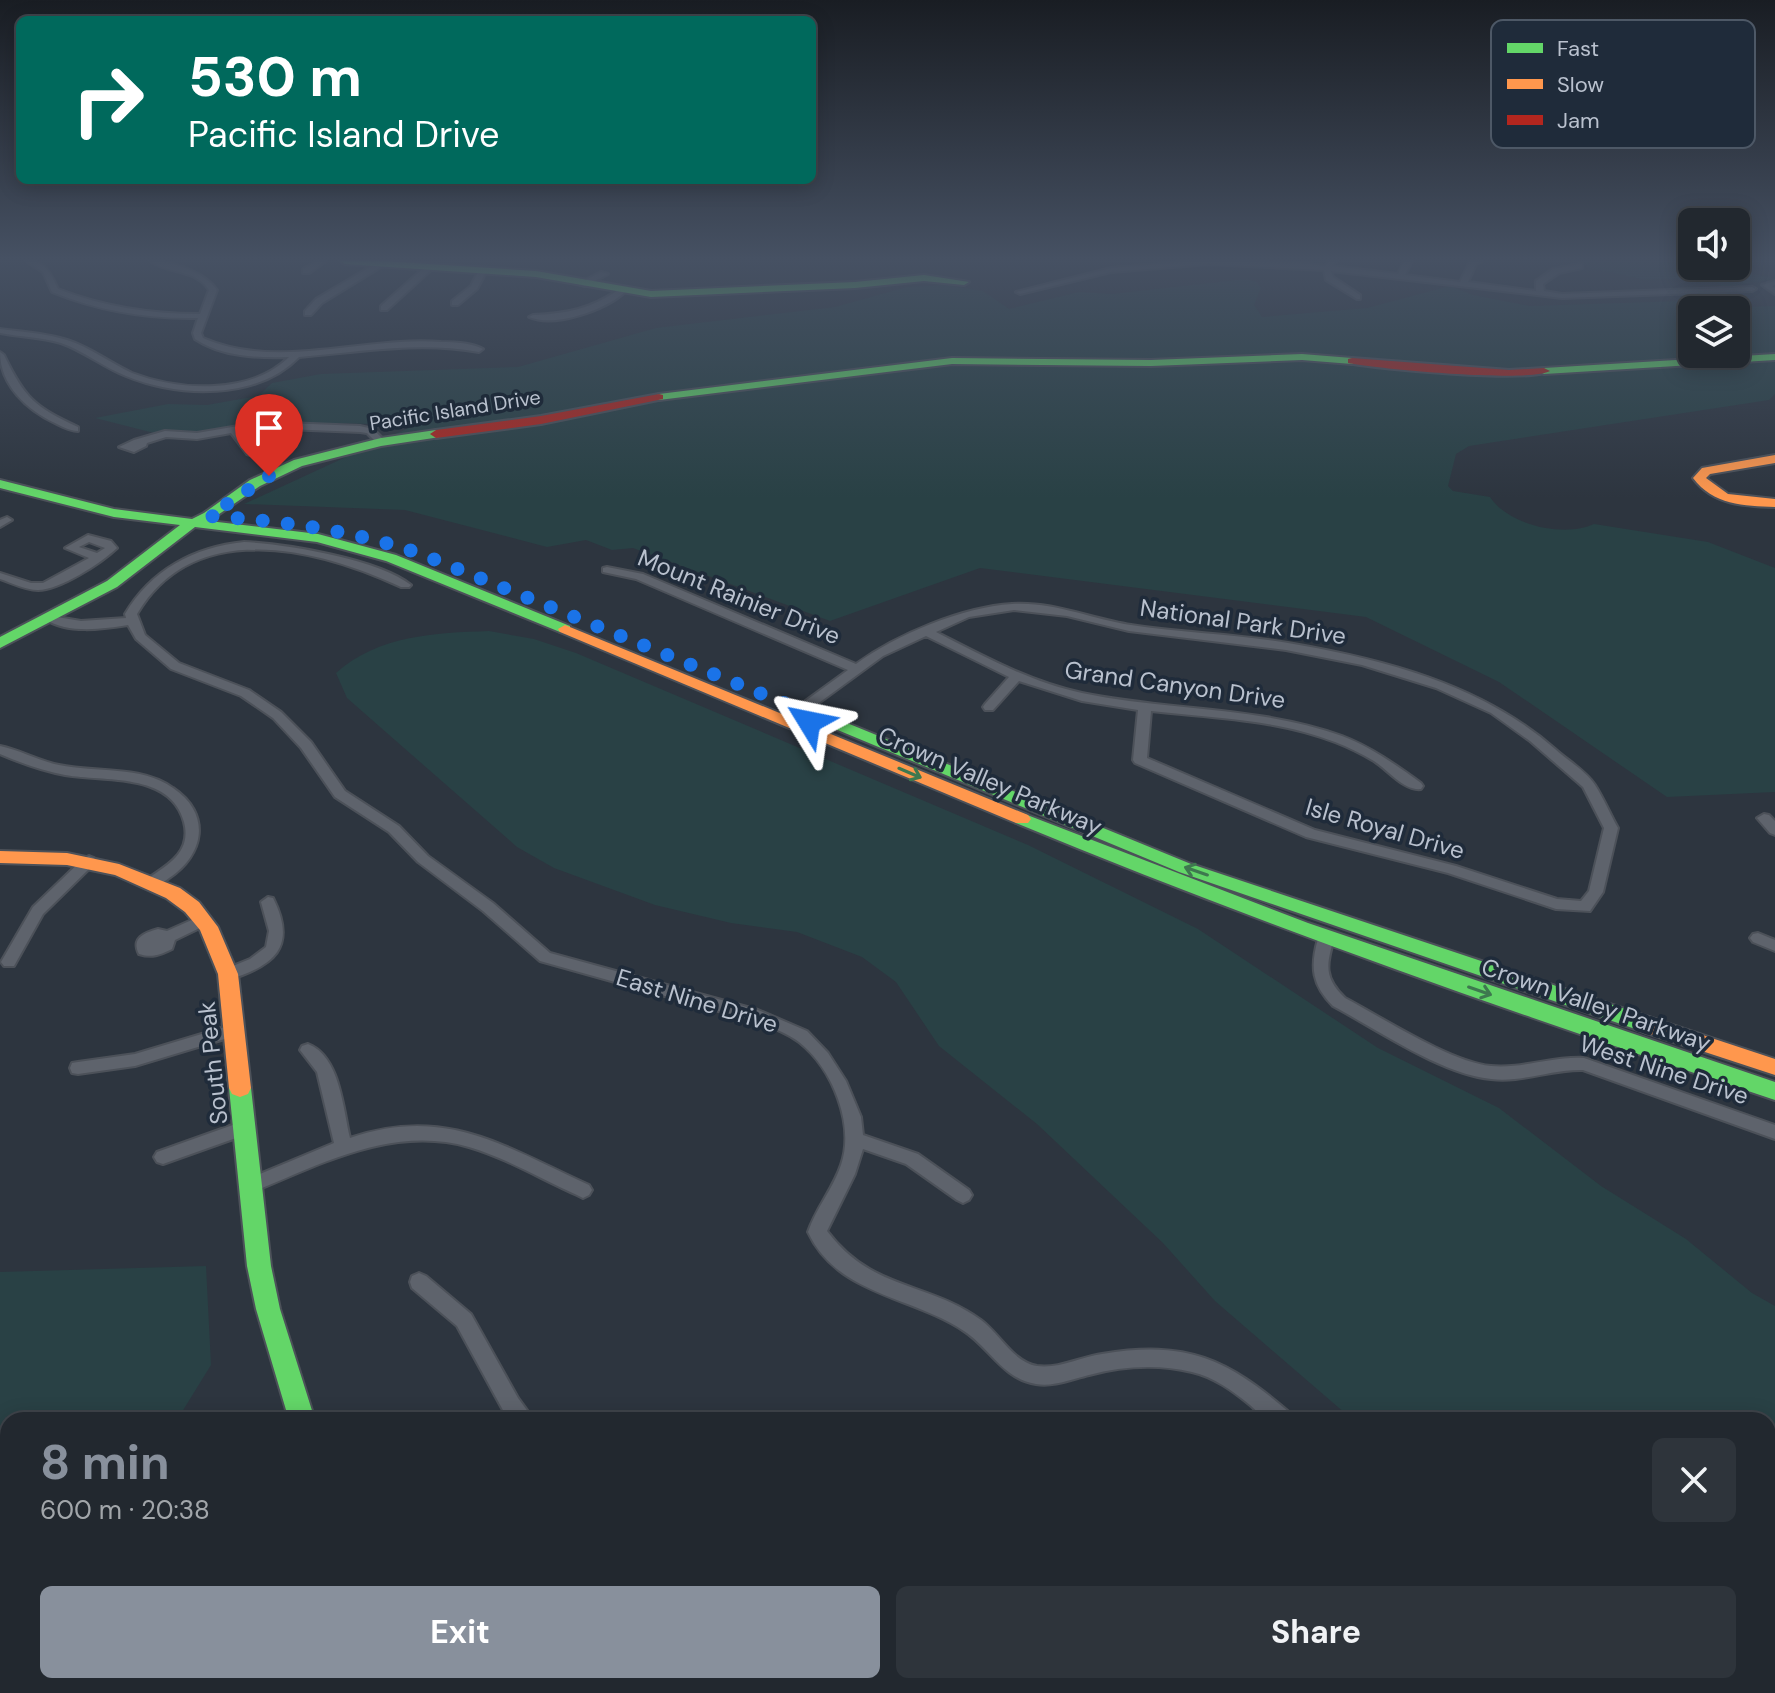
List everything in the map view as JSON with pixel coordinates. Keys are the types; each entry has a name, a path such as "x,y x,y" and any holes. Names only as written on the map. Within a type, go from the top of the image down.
{"main road":[{"name":"Pacific Island Drive","path":"57,621 131,583 199,522 276,472 312,458 381,442 517,424 669,395 952,361 1151,363 1294,357 1509,373 1775,357"},
{"path":"1775,459 1706,471 1699,478 1705,487 1727,498 1775,503"},
{"name":"Crown Valley Parkway","path":"0,471 199,522 302,524 384,541 442,562 1108,838 1455,962 1775,1067"},
{"name":"Crown Valley Parkway","path":"0,484 100,511 300,535 374,552 714,689 1109,858 1326,939 1775,1091"},
{"path":"0,643 57,621"},
{"path":"0,654 57,621"},
{"path":"714,689 728,688 777,711 801,710 809,722 834,733 839,743"},
{"name":"South Peak","path":"0,857 89,861 152,883 192,907 218,945 228,974 259,1266 268,1309 300,1412"},
{"path":"1228,882 1240,897 1315,925 1326,939 1344,935 1438,965 1455,962"}],"street":[{"path":"49,340 70,344 130,375 207,388 252,383 272,376 287,368 296,355"},
{"path":"201,340 213,346 296,355 400,344 442,343 479,349"},
{"path":"0,354 23,401 75,429"},
{"path":"139,442 165,434 197,436 282,425 360,429 370,431 381,442"},
{"path":"234,431 250,452"},
{"path":"197,436 198,448"},
{"path":"57,621 67,630 133,624 131,614 136,602 154,585 198,556 225,547 244,546 334,559 380,571 405,585"},
{"path":"0,576 41,587 97,557"},
{"name":"Mount Rainier Drive","path":"607,570 639,576 854,668"},
{"name":"National Park Drive","path":"801,710 854,668 925,631 971,612 1023,607 1129,628 1286,646 1364,662 1440,685 1495,710 1535,738 1588,785 1611,828 1596,892 1585,907"},
{"name":"East Nine Drive","path":"133,624 148,644 175,666 245,693 277,715 306,745 340,794 394,829 423,859 488,907 545,957 758,1016 787,1027 812,1044 838,1082 852,1112 851,1163 821,1217 817,1232 825,1245 850,1268 891,1292 947,1310 975,1327 1016,1366 1033,1375 1052,1376 1141,1357 1173,1358 1205,1364 1257,1397 1274,1412"},
{"name":"Grand Canyon Drive","path":"925,631 1016,677 1084,698 1233,714 1307,728 1365,749 1390,763 1416,786"},
{"path":"989,707 1016,677"},
{"name":"Isle Royal Drive","path":"1145,706 1140,760 1311,834 1451,869 1556,904 1585,907"},
{"path":"1,750 40,765 126,777 161,786 182,804 192,817 194,837 182,861 152,883"},
{"path":"1764,818 1775,830"},
{"path":"9,962 38,911 89,861"},
{"path":"228,974 270,954 277,940 278,926 268,902"},
{"path":"168,937 203,920"},
{"path":"1758,938 1775,946"},
{"name":"West Nine Drive","path":"1326,939 1318,964 1319,978 1326,991 1339,1002 1474,1070 1503,1073 1554,1063 1584,1064 1775,1132"},
{"path":"78,1068 135,1060 235,1030"},
{"path":"308,1050 325,1069 344,1147"},
{"path":"163,1157 244,1128"},
{"path":"249,1186 344,1147 388,1134 430,1132 470,1139 583,1190"},
{"path":"853,1139 912,1159 963,1195"},
{"path":"419,1282 464,1320 517,1412"}],"green space":[{"path":"614,340 1678,340 1678,368 1750,368 1750,340 1775,340 1775,394 1769,400 1469,446 1456,454 1448,486 1453,491 1490,497 1510,515 1538,526 1568,530 1594,524 1708,542 1775,568 1775,792 1667,797 1499,682 1366,617 980,568 830,621 633,548 612,550 586,540 547,547 405,510 244,504 415,425 330,423 162,435 95,418 168,404 207,405 258,396 272,383 321,374 518,367"},
{"path":"489,631 534,639 576,653 1028,845 1198,929 1378,1048 1499,1108 1601,1186 1686,1239 1752,1293 1775,1306 1775,1412 1344,1412 1215,1301 1163,1243 1037,1124 939,1046 896,982 862,957 797,932 731,923 655,905 554,868 517,847 347,698 336,673 353,660 408,638"},
{"path":"206,1266 211,1365 182,1412 0,1412 0,1272"}],"traffic: fast":[{"path":"659,397 952,361 1151,363 1302,357 1352,361"},
{"path":"1544,371 1775,357"},
{"path":"0,643 112,584 188,525 209,516 255,483 298,463 381,442 436,434"},
{"path":"0,484 114,513 318,538 391,558 565,629"},
{"path":"786,703 1185,868 1651,1026"},
{"path":"1022,819 1302,928 1775,1091"},
{"path":"240,1088 259,1266 268,1309 300,1412"}],"traffic: slow":[{"path":"1775,459 1706,471 1699,478 1715,492 1733,500 1775,503"},
{"path":"565,629 1022,819"},
{"path":"0,857 67,859 119,870 173,893 192,907 208,927 228,974 240,1088"},
{"path":"1651,1026 1775,1067"}],"traffic: jam":[{"path":"1352,361 1509,373 1544,371"},
{"path":"436,434 541,420 659,397"}],"route":[{"path":"269,476 209,516 326,527 421,554 801,710 809,722"}]}
